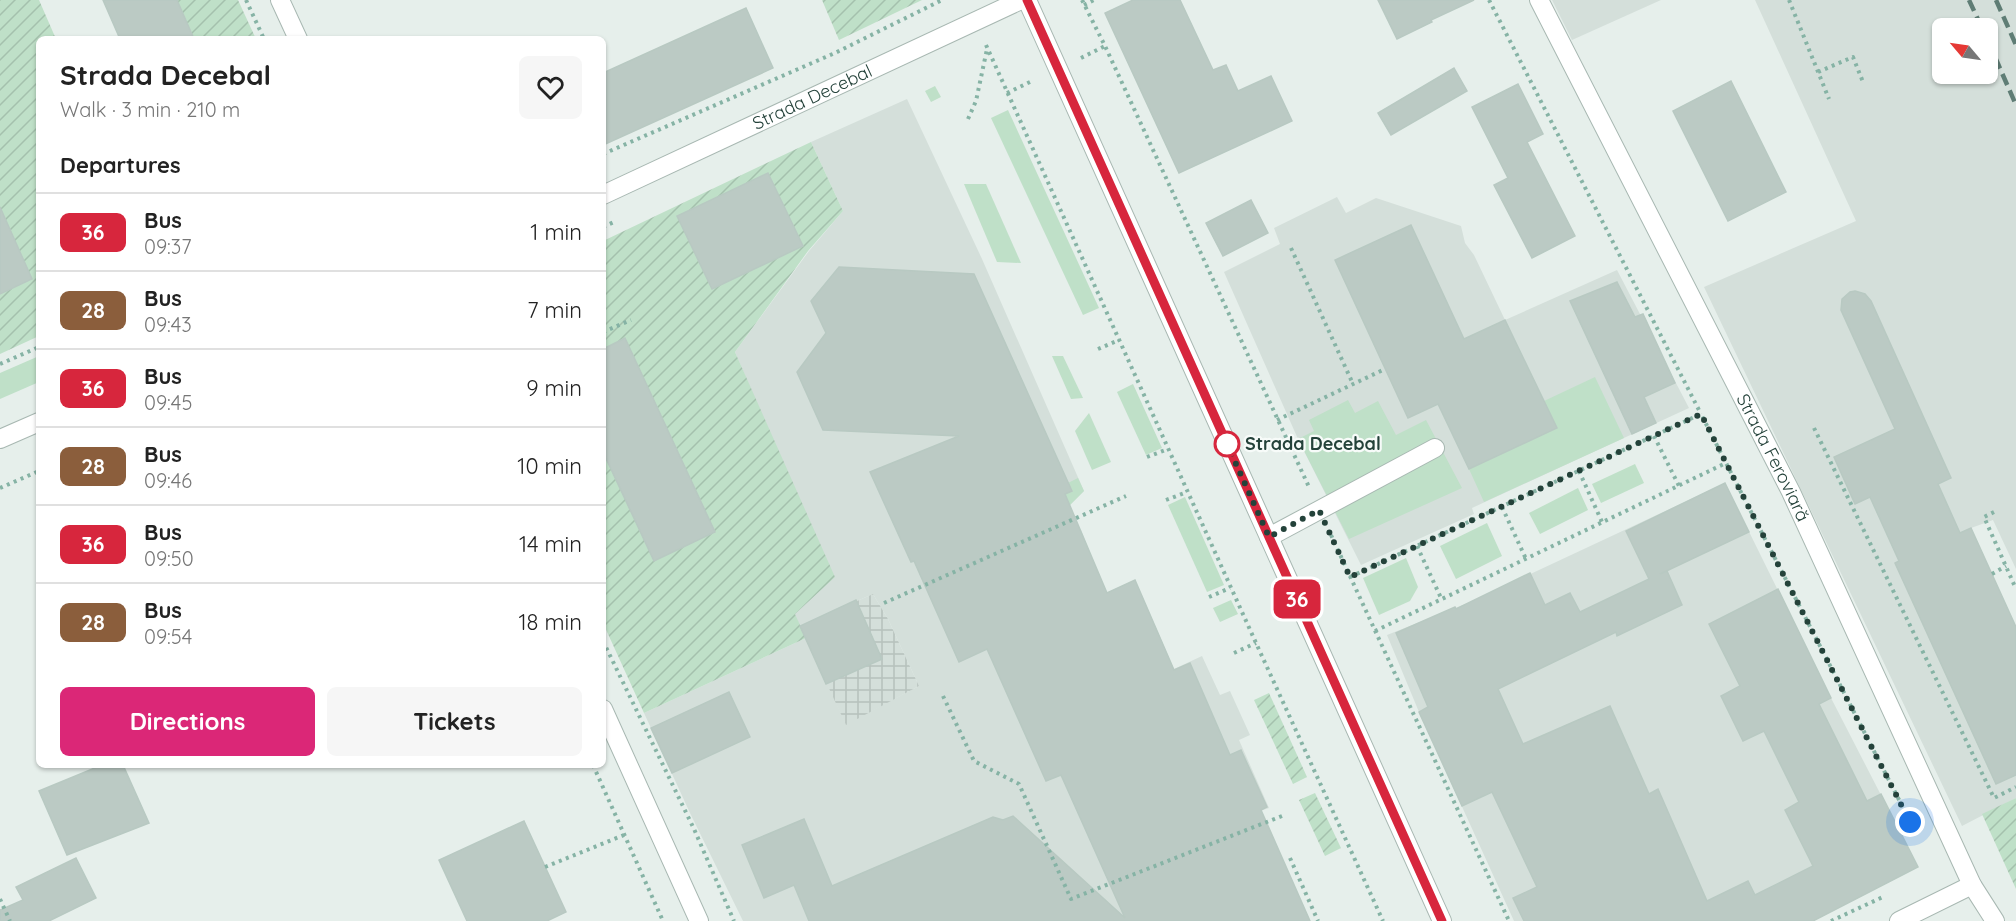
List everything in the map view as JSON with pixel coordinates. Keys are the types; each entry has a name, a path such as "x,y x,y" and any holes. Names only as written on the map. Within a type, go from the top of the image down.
{"street":[{"path":"280,0 297,36"},
{"name":"Strada Decebal","path":"606,194 1021,0"},
{"path":"1027,0 1442,921"},
{"name":"Strada Feroviară","path":"1539,0 1791,492 1972,885 1995,921"},
{"path":"0,439 36,423"},
{"path":"1269,537 1435,448"},
{"path":"606,716 699,921"},
{"path":"1899,921 1972,885"}],"path":[{"path":"246,0 263,36"},
{"path":"606,153 835,53 942,0"},
{"path":"1094,0 1083,2 1509,921"},
{"path":"1489,0 1915,831"},
{"path":"1790,0 1829,99"},
{"path":"968,119 976,101 987,48 1383,921"},
{"path":"1818,72 1853,57 1863,82"},
{"path":"1291,248 1353,384"},
{"path":"606,331 631,320"},
{"path":"1098,349 1119,340"},
{"path":"0,364 36,348"},
{"path":"1277,420 1385,369"},
{"path":"1350,577 1701,414"},
{"path":"1814,428 1994,798 2016,787"},
{"path":"1654,436 1679,486"},
{"path":"1147,457 1168,449"},
{"path":"1375,631 1726,463"},
{"path":"1579,471 1602,522"},
{"path":"0,488 36,472"},
{"path":"1166,500 1187,492"},
{"path":"884,603 1126,496"},
{"path":"1502,507 1526,558"},
{"path":"1994,512 1984,517 2016,588"},
{"path":"1417,546 1441,598"},
{"path":"1992,574 2006,566"},
{"path":"1209,597 1230,588"},
{"path":"1234,653 1256,644"},
{"path":"606,647 694,829 734,921"},
{"path":"943,696 975,761 1019,784 1071,899 1282,816"},
{"path":"594,768 663,921"},
{"path":"545,867 624,835"},
{"path":"1043,851 1049,849"},
{"path":"1290,858 1318,921"},
{"path":"1831,921 1892,892"},
{"path":"0,899 10,921"}],"shaded area":[{"path":"1552,0 1661,0 1572,40"},
{"path":"1755,0 2016,0 2016,569 1993,520 1971,528 2016,627 2016,798 1962,826 1704,287 1856,221"},
{"path":"907,99 982,259 1084,491 1070,505 1061,510 1071,535 1081,530 1106,593 1135,580 1174,669 1202,656 1220,695 1230,691 1250,735 1239,740 1269,808 1260,811 1310,921 743,921 690,813 644,713 806,638 846,724 919,686 888,619 873,594 800,626 795,615 756,401 735,352 809,251 843,211 811,142"},
{"path":"1337,197 1346,213 1376,198 1461,226 1465,243 1474,255 1505,320 1617,270 1689,408 1472,508 1474,514 1361,565 1298,439 1224,272 1280,244 1274,228"},
{"path":"1725,483 1831,698 1918,867 1813,921 1514,921 1419,712 1387,635 1473,601"},
{"path":"873,594 888,619 919,686 846,725 800,626"}],"green space":[{"path":"0,0 39,0 55,36 36,36 36,337 0,354 0,294 32,279 0,207"},
{"path":"177,0 238,0 255,36 193,36"},
{"path":"822,0 922,0 839,40"},
{"path":"935,86 941,97 931,102 925,91"},
{"path":"1008,110 1099,308 1083,315 991,118"},
{"path":"811,142 843,211 808,251 735,352 835,577 795,614 806,638 644,713 606,630 606,240"},
{"path":"964,184 986,184 1021,263 997,262"},
{"path":"1052,356 1063,356 1083,398 1071,399"},
{"path":"36,357 36,383 0,399 0,373"},
{"path":"1595,377 1624,438 1484,502 1469,469 1557,428 1544,401"},
{"path":"1133,384 1162,448 1146,455 1117,392"},
{"path":"1348,400 1355,413 1378,401 1396,435 1426,420 1462,488 1349,539 1298,439 1314,431 1309,420"},
{"path":"1089,413 1111,462 1092,470 1075,431"},
{"path":"1635,464 1644,483 1601,503 1592,484"},
{"path":"1078,478 1084,491 1070,505 1036,521 1030,510"},
{"path":"1578,488 1588,510 1540,534 1529,513"},
{"path":"1185,497 1224,585 1207,592 1168,505"},
{"path":"1487,523 1502,556 1456,579 1440,546"},
{"path":"1406,558 1418,587 1410,601 1379,615 1363,578"},
{"path":"1231,600 1238,614 1220,622 1213,608"},
{"path":"1269,693 1307,777 1293,784 1254,700"},
{"path":"1315,793 1341,848 1325,856 1299,800"},
{"path":"2016,798 2016,889 1982,814"}],"building":[{"path":"103,0 177,0 193,36 119,36"},
{"path":"1133,0 1180,0 1213,70 1226,65 1238,91 1271,76 1292,121 1179,173 1105,13"},
{"path":"1378,0 1474,0 1397,39"},
{"path":"746,8 773,68 606,144 606,72"},
{"path":"1454,68 1467,91 1391,135 1378,113"},
{"path":"1731,81 1786,192 1728,221 1673,111"},
{"path":"1518,84 1543,134 1527,142 1575,236 1532,258 1494,185 1508,178 1472,107"},
{"path":"768,173 803,246 712,289 677,216"},
{"path":"1251,200 1268,233 1223,256 1206,223"},
{"path":"0,207 32,279 0,294"},
{"path":"1411,225 1464,339 1505,320 1557,428 1469,469 1438,404 1408,418 1335,260"},
{"path":"839,267 974,274 1072,491 1065,494 1107,593 1135,580 1174,670 1190,663 1230,755 1241,750 1267,807 1261,810 1310,921 809,921 794,885 764,898 742,845 804,819 832,886 993,817 1003,820 1013,816 1125,918 1061,775 1046,781 987,649 959,662 914,561 911,562 870,472 959,436 823,430 797,372 826,333 811,301"},
{"path":"1617,282 1635,317 1643,314 1675,383 1644,397 1656,423 1632,434 1570,301"},
{"path":"1855,291 1865,294 1871,301 1951,478 1938,484 1960,533 1971,528 2016,627 2016,775 1996,784 1895,563 1899,561 1870,497 1855,504 1834,457 1895,429 1841,310 1842,299"},
{"path":"625,338 715,532 654,561 606,458 606,348"},
{"path":"1725,483 1749,532 1660,574 1667,571 1682,605 1617,636 1616,632 1498,689 1523,744 1610,706 1649,794 1658,789 1707,901 1748,881 1755,895 1813,866 1785,810 1799,802 1764,731 1743,741 1721,696 1740,686 1709,624 1778,589 1831,698 1819,704 1867,801 1881,794 1918,867 1813,921 1524,921 1513,898 1537,887 1492,792 1462,806 1419,712 1428,707 1396,633 1455,607 1456,609 1530,573 1545,605 1570,593 1580,612 1649,579 1626,531"},
{"path":"856,600 882,659 826,684 800,626"},
{"path":"729,692 750,737 672,773 651,728"},
{"path":"95,768 124,768 149,823 67,855 39,791"},
{"path":"524,821 566,912 547,921 467,921 439,860"},
{"path":"76,858 96,898 49,921 0,921 0,910 23,900 16,887"}],"railway":[{"path":"1969,0 1977,18"},
{"path":"1996,0 2016,45"},
{"path":"1998,64 2016,105"}],"bus line":[{"name":"36","path":"1027,0 1442,921"}],"place":[{"name":"Strada Decebal","path":"1227,444"}],"route":[{"path":"1227,444 1269,537 1319,510 1350,577 1701,414 1910,822"}]}
